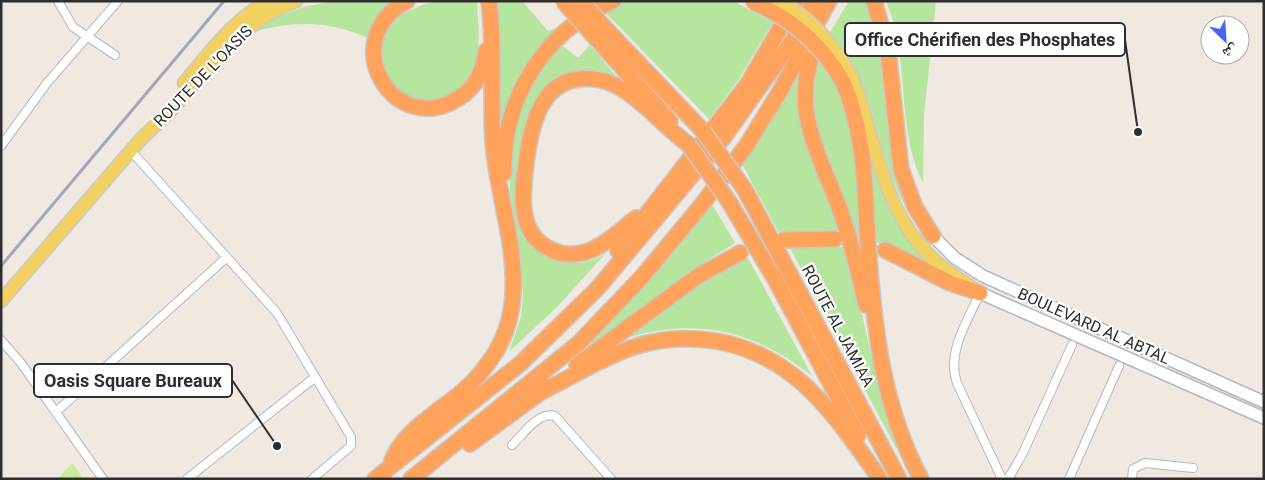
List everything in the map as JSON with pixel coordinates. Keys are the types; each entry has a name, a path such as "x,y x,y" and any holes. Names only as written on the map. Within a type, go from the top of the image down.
{"highway":[{"path":"407,1 388,15 380,28 374,41 374,63 379,77 387,89 405,103 420,107 435,107 449,104 473,86 484,65 491,17"},
{"path":"489,1 491,17 493,142 500,194 507,223"},
{"path":"563,1 598,31"},
{"path":"581,1 598,31 688,144"},
{"path":"390,466 396,452 405,440 472,383 502,342 510,318 513,293 507,223 505,150 509,122 518,96 538,59 557,38 579,20 613,1"},
{"path":"390,466 416,440 507,364 559,316 601,272 747,85 796,1"},
{"path":"375,479 520,364 597,289 724,137 794,40 814,1"},
{"path":"411,479 571,349 641,278 700,207 747,144 780,91 829,1"},
{"path":"834,1 810,64 805,90 806,114 814,148 848,232 870,323 878,347"},
{"path":"874,1 888,51 901,169 915,207 933,236"},
{"path":"752,2 778,14 800,29 847,79 862,143 869,259 878,347 890,403 906,447 921,479"},
{"name":"ROUTE AL JAMIAA","path":"598,31 703,131 726,160 745,190 900,479"},
{"path":"652,206 607,241 585,252 556,252 537,241 526,223 522,195 530,132 540,106 556,89 566,83 577,80 600,80 611,83 632,97 688,144"},
{"name":"ROUTE AL JAMIAA","path":"688,144 728,200 776,281 881,479"},
{"path":"784,240 835,238"},
{"path":"885,250 950,283 980,293"},
{"path":"423,479 674,292 712,267 740,253"},
{"path":"541,392 613,355 649,342 690,339 727,343 766,357 786,368 805,384 840,424 881,479"}],"main road":[{"name":"ROUTE DE L'OASIS","path":"143,137 162,108 226,35 252,11 269,1"},
{"name":"ROUTE DE L'OASIS","path":"143,137 170,112 235,40 256,21 296,1"},
{"path":"780,1 806,18 837,51 904,224 928,255 980,293"},
{"path":"1,301 143,137"},
{"name":"BOULEVARD AL ABTAL","path":"933,236 956,258 983,276 1264,402"},
{"name":"BOULEVARD AL ABTAL","path":"980,293 1264,418"}],"street":[{"path":"58,1 73,27 115,54"},
{"path":"2,142 31,102 118,1"},
{"path":"132,151 277,313 353,442 348,450 312,479"},
{"path":"56,412 228,257"},
{"path":"980,293 955,350 953,370 957,383 1002,479"},
{"path":"1,340 56,412 102,479"},
{"path":"1008,479 1022,455 1072,345"},
{"path":"1069,479 1119,366"},
{"path":"187,479 314,378"},
{"path":"512,445 540,418 547,415 555,416 611,479"},
{"path":"1132,479 1133,469 1145,463 1192,468"}],"green space":[{"path":"342,1 397,1 370,39 341,29 313,24 298,24 254,32 274,19 295,10 318,4"},
{"path":"439,1 477,1 479,34 475,66 466,83 451,95 429,102 409,98 394,85 384,68 382,48 389,28 408,12"},
{"path":"498,1 522,1 548,31 563,25 547,41 500,160"},
{"path":"627,1 733,1 773,22 737,82 709,119 603,10"},
{"path":"849,1 866,1 878,32 894,163 919,226 933,245 910,214 893,180 861,81 852,63 829,34"},
{"path":"886,1 936,1 924,115 923,183 914,161 909,139 898,46 894,23"},
{"path":"571,31 563,46 578,58 590,45 621,82 547,87 536,101 527,120 519,184 541,252 557,260 574,263 590,261 606,253 559,305 509,352 521,317 523,292 510,190 509,149 528,84"},
{"path":"819,61 834,79 853,121 866,273 815,134 811,108 814,79"},
{"path":"803,68 801,82 846,234 780,235 741,162"},
{"path":"869,149 882,189 896,221 917,248 948,278 877,242"},
{"path":"712,204 735,243 695,268 561,366 640,289"},
{"path":"789,246 847,248 880,394 898,447 896,448"},
{"path":"748,258 812,376 789,359 765,346 742,337 718,331 693,328 668,329 614,342 721,267 728,270"},
{"path":"72,463 84,479 58,479"}],"railway":[{"path":"1,266 224,1"}],"place":[{"name":"Office Chérifien des Phosphates","path":"1138,132"},
{"name":"Oasis Square Bureaux","path":"277,446"}]}
